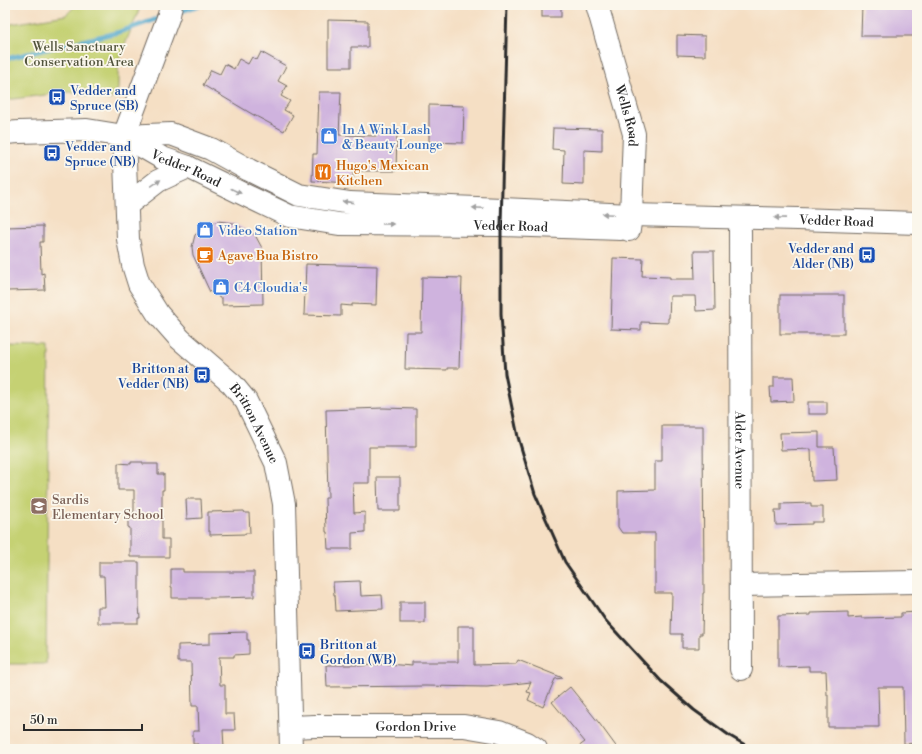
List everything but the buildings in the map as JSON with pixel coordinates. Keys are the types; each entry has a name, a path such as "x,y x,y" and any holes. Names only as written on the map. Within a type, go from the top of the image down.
{"street":[{"path":"124,136 169,15 171,5"},
{"name":"Wells Road","path":"597,5 634,134 630,222"},
{"name":"Vedder Road","path":"5,133 87,130 124,136 171,134 211,149 299,196 350,203 502,208 714,230 917,238"},
{"name":"Vedder Road","path":"124,136 162,158 188,167 289,216 339,224 501,225 798,219 917,223"},
{"name":"Britton Avenue","path":"124,136 128,239 133,265 140,284 158,314 180,339 232,384 246,401 276,463 284,504 291,749"},
{"path":"127,205 158,181 188,167"},
{"name":"Alder Avenue","path":"740,231 741,669"},
{"path":"741,585 917,582"},
{"name":"Gordon Drive","path":"291,727 464,726 499,732 527,743 536,749"}],"green space":[{"name":"Wells Sanctuary Conservation Area","path":"76,5 141,5 118,62 118,89 110,100 69,92 5,100 5,25 66,15"},
{"path":"5,346 49,347 46,664 5,664"}],"waterway":[{"path":"176,13 200,5"},
{"path":"5,59 119,32 160,18"}],"railway":[{"path":"507,5 501,225 501,314 505,374 518,437 535,494 565,562 606,621 661,681 694,710 730,736 752,749"}],"place":[{"name":"Vedder and Spruce (SB)","path":"57,97"},
{"name":"In A Wink Lash & Beauty Lounge","path":"329,136"},
{"name":"Vedder and Spruce (NB)","path":"52,153"},
{"name":"Hugo's Mexican Kitchen","path":"323,172"},
{"name":"Video Station","path":"205,230"},
{"name":"Agave Bua Bistro","path":"205,255"},
{"name":"Vedder and Alder (NB)","path":"867,255"},
{"name":"C4 Cloudia's","path":"221,287"},
{"name":"Britton at Vedder (NB)","path":"202,375"},
{"name":"Sardis Elementary School","path":"39,506"},
{"name":"Britton at Gordon (WB)","path":"307,651"}]}
